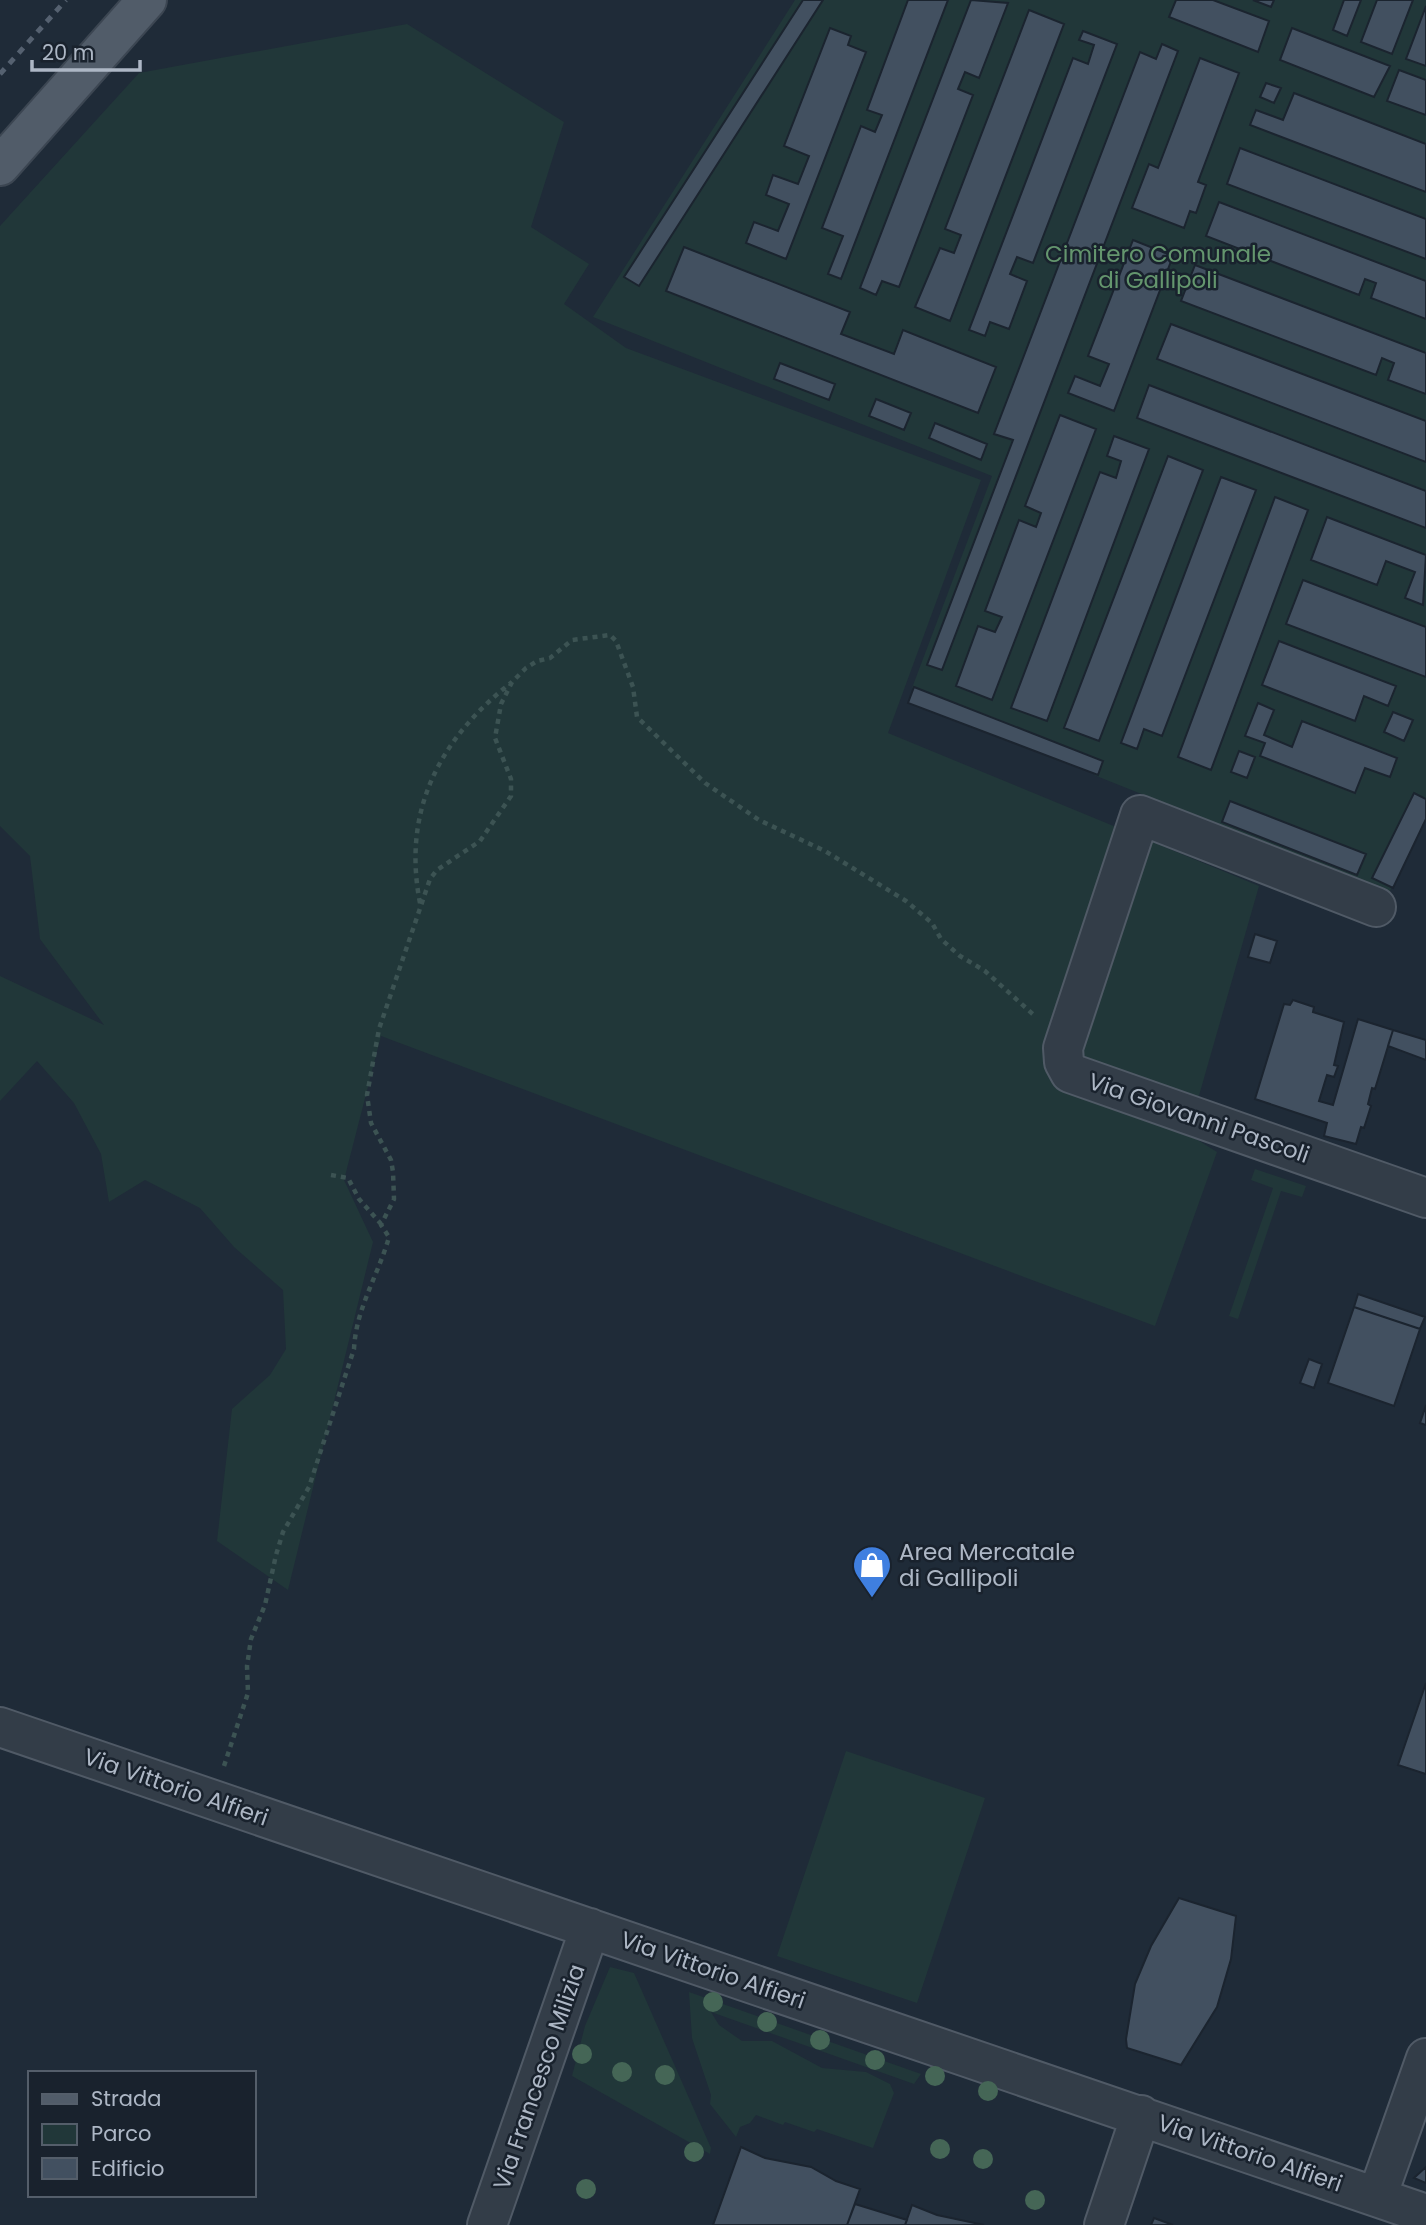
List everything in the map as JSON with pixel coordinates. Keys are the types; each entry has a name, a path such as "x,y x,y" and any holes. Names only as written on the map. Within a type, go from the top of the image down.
{"main road":[{"path":"0,166 147,0"}],"street":[{"name":"Via Giovanni Pascoli","path":"1376,907 1140,816 1066,1042 1064,1062 1070,1073 1426,1198"},
{"name":"Via Vittorio Alfieri","path":"0,1727 1426,2214"},
{"name":"Via Francesco Milizia","path":"488,2225 590,1928"},
{"path":"1377,2197 1426,2058"},
{"path":"1104,2225 1141,2115"}],"path":[{"path":"421,906 416,842 429,780 458,734 526,668 537,661 550,658 572,640 610,635 616,641 633,687 637,717 705,783 759,820 825,851 906,901 932,923 941,939 960,956 985,971 1066,1042"},
{"path":"381,1225 394,1199 391,1160 371,1123 367,1095 379,1029 430,879 437,870 480,841 511,796 511,779 495,738 501,704 512,682"},
{"path":"212,1799 248,1693 247,1666 251,1639 265,1605 275,1555 283,1532 309,1487 354,1349 355,1331 367,1289 380,1268 388,1237 359,1199 348,1178 331,1175"}],"green space":[{"name":"Cimitero Comunale di Gallipoli","path":"795,0 1426,0 1426,817 1389,893 1094,775 1100,762 912,688 992,476 593,317"},
{"path":"407,24 564,122 531,227 589,264 564,304 626,348 981,480 888,733 1259,886 1188,1134 1217,1152 1155,1326 381,1036 344,1180 373,1242 288,1590 217,1541 232,1409 270,1375 286,1349 283,1290 234,1247 200,1208 145,1180 109,1202 101,1154 74,1103 37,1061 0,1101 0,976 104,1025 40,939 30,856 0,826 0,226 139,73"},
{"path":"1255,1169 1306,1186 1302,1197 1281,1191 1238,1319 1229,1316 1273,1188 1251,1180"},
{"path":"846,1751 985,1798 917,2003 777,1956"},
{"path":"610,1967 634,1973 711,2148 710,2154 572,2076 585,2026"},
{"path":"689,1992 921,2074 914,2084 711,2012 719,2025 742,2041 772,2041 822,2068 866,2072 890,2084 894,2093 873,2148 817,2129 814,2132 785,2122 783,2125 756,2115 750,2123 740,2127 736,2137 710,2104 711,2095 692,2038"}],"building":[{"path":"803,0 823,0 639,286 624,277"},
{"path":"908,0 948,0 841,279 828,274 843,236 822,228 861,126 875,132 882,115 867,110"},
{"path":"971,0 1008,3 979,78 965,72 958,89 973,95 899,287 882,281 876,295 860,288"},
{"path":"1176,0 1213,0 1269,21 1258,52 1169,17"},
{"path":"1253,0 1274,0 1271,7"},
{"path":"1344,0 1361,0 1347,36 1333,30"},
{"path":"1377,0 1413,0 1392,54 1361,42"},
{"path":"1426,6 1426,66 1406,59"},
{"path":"1029,10 1064,24 950,321 915,307 940,248 954,253 961,235 945,229"},
{"path":"830,28 851,36 848,45 866,52 786,259 746,243 754,222 778,231 789,204 766,195 773,175 798,184 809,156 784,146"},
{"path":"1292,28 1390,66 1374,97 1280,60"},
{"path":"1083,31 1117,44 1033,263 1017,257 1010,274 1027,281 1009,329 990,322 985,336 969,330 1073,58 1088,64 1094,45 1079,40"},
{"path":"1162,44 1178,51 942,670 927,665 1013,440 994,434 1140,52 1156,59"},
{"path":"1200,58 1239,73 1198,182 1206,185 1196,213 1190,211 1184,228 1132,208 1149,164 1158,168"},
{"path":"1399,70 1426,80 1426,115 1387,101"},
{"path":"1266,83 1281,88 1274,103 1260,97"},
{"path":"1294,93 1426,144 1426,192 1250,125 1256,110 1283,120"},
{"path":"1240,148 1426,219 1426,259 1227,184"},
{"path":"1219,202 1426,281 1426,319 1371,298 1376,283 1365,279 1359,295 1206,236"},
{"path":"1133,240 1173,256 1114,411 1068,393 1075,376 1100,386 1109,364 1088,356"},
{"path":"684,247 850,312 841,334 894,354 903,330 996,367 978,413 666,291"},
{"path":"1195,265 1426,353 1426,394 1388,380 1394,363 1382,358 1376,375 1181,301"},
{"path":"1171,324 1426,421 1426,462 1157,359"},
{"path":"780,363 835,384 829,400 774,379"},
{"path":"1149,385 1426,491 1426,528 1137,418"},
{"path":"876,399 911,413 904,430 869,416"},
{"path":"1060,415 1096,429 992,700 956,686 978,626 995,632 1002,617 985,611 1019,520 1036,527 1041,513 1025,506"},
{"path":"935,423 987,444 981,460 929,438"},
{"path":"1114,436 1149,449 1047,721 1011,708 1100,472 1116,478 1121,461 1107,456"},
{"path":"1168,456 1203,470 1099,741 1064,728"},
{"path":"1221,477 1256,490 1162,736 1144,729 1137,749 1121,743"},
{"path":"1275,497 1308,510 1211,770 1178,757"},
{"path":"1327,517 1426,555 1423,605 1405,598 1415,572 1386,561 1377,585 1311,560"},
{"path":"1303,580 1426,627 1426,677 1286,624"},
{"path":"1279,641 1396,686 1388,706 1364,696 1355,721 1262,685"},
{"path":"914,687 1103,761 1098,775 908,703"},
{"path":"1258,703 1274,710 1264,735 1292,747 1302,721 1397,758 1390,777 1365,768 1355,793 1260,756 1265,743 1245,736"},
{"path":"1393,712 1413,720 1404,741 1384,732"},
{"path":"1239,751 1255,757 1247,778 1231,772"},
{"path":"1414,793 1426,799 1426,819 1393,888 1372,878"},
{"path":"1230,801 1366,854 1357,875 1222,822"},
{"path":"1255,934 1277,941 1270,963 1248,957"},
{"path":"1293,1000 1314,1007 1313,1012 1344,1022 1334,1065 1338,1066 1334,1077 1327,1075 1319,1101 1333,1105 1358,1019 1393,1030 1375,1089 1372,1088 1368,1104 1371,1106 1364,1128 1361,1127 1356,1144 1324,1136 1327,1123 1255,1099 1284,1004 1290,1005"},
{"path":"1393,1030 1426,1040 1426,1060 1388,1046"},
{"path":"1358,1294 1425,1317 1420,1329 1354,1307"},
{"path":"1354,1307 1420,1329 1394,1406 1328,1383"},
{"path":"1309,1359 1322,1364 1314,1388 1300,1383"},
{"path":"1426,1405 1426,1425 1420,1423"},
{"path":"1426,1683 1426,1774 1398,1765"},
{"path":"1179,1898 1236,1916 1231,1959 1217,2007 1181,2065 1127,2048 1126,2039 1135,1984 1151,1946"},
{"path":"741,2147 765,2158 811,2167 836,2181 860,2189 847,2225 713,2225"},
{"path":"1426,2167 1426,2183 1414,2178"},
{"path":"855,2204 907,2220 905,2225 847,2225"},
{"path":"912,2205 937,2215 984,2225 905,2225"},
{"path":"1154,2218 1173,2225 1151,2225"}],"railway":[{"path":"0,74 66,0"}],"place":[{"name":"Area Mercatale di Gallipoli","path":"872,1599"}]}
